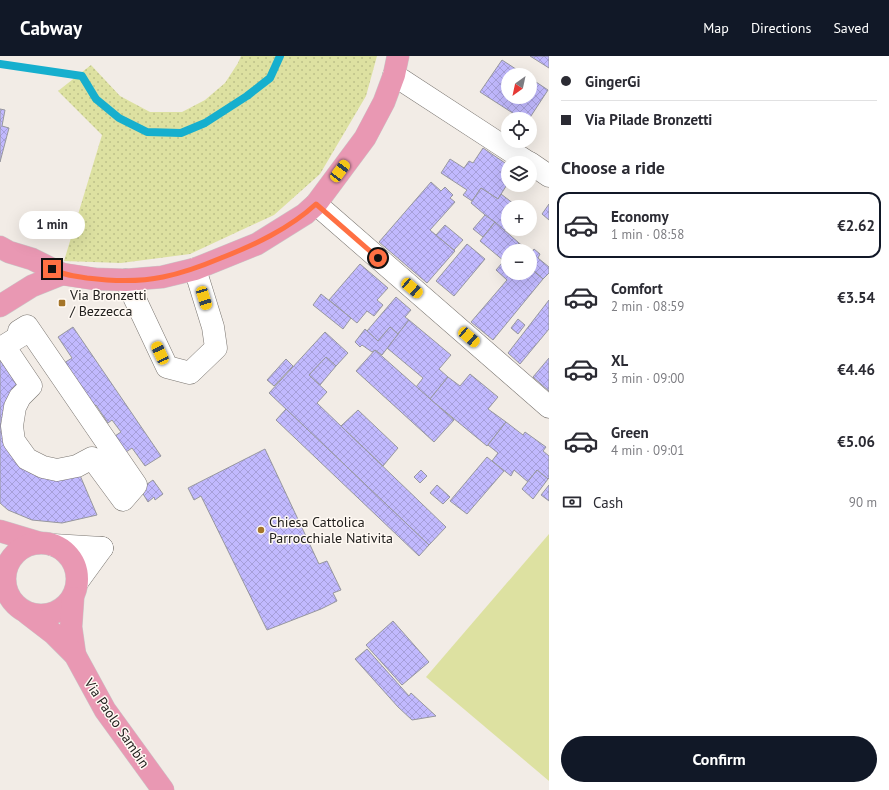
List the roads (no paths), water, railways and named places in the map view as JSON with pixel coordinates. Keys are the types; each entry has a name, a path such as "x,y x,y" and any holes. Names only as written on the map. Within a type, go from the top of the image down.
{"main road":[{"path":"5,249 32,259 62,274 95,279 126,280 162,277 195,269 257,244 305,214 316,204 365,138 384,102 396,65"},
{"path":"3,305 20,284 20,266 5,249"},
{"path":"3,305 32,286 62,274"},
{"name":"Via Paolo Sambin","path":"0,531 47,544 66,553 75,566 75,590 70,627 75,655"},
{"name":"Via Paolo Sambin","path":"47,544 28,545 17,551 2,567 5,586 9,598 17,607 54,634 75,655 105,710 163,790"},
{"path":"28,614 41,616 53,614 64,608 75,590"}],"street":[{"path":"396,65 520,156"},
{"path":"537,168 549,176"},
{"path":"316,204 549,406"},
{"path":"126,280 167,367 190,372 216,348 213,327 195,269"},
{"path":"27,326 89,414 136,485 123,500 92,458 77,466 57,470 43,467 26,459 14,441 12,426 15,407 20,397 32,386 4,346 22,335 19,331 27,326"},
{"path":"47,544 102,548 75,590"}],"waterway":[{"path":"0,64 82,76 96,99 119,118 147,132 181,133 205,123 247,96 270,78 280,56"}],"place":[{"name":"Via Bronzetti / Bezzecca","path":"62,303"},
{"name":"Chiesa Cattolica Parrocchiale Nativita","path":"261,530"}]}
